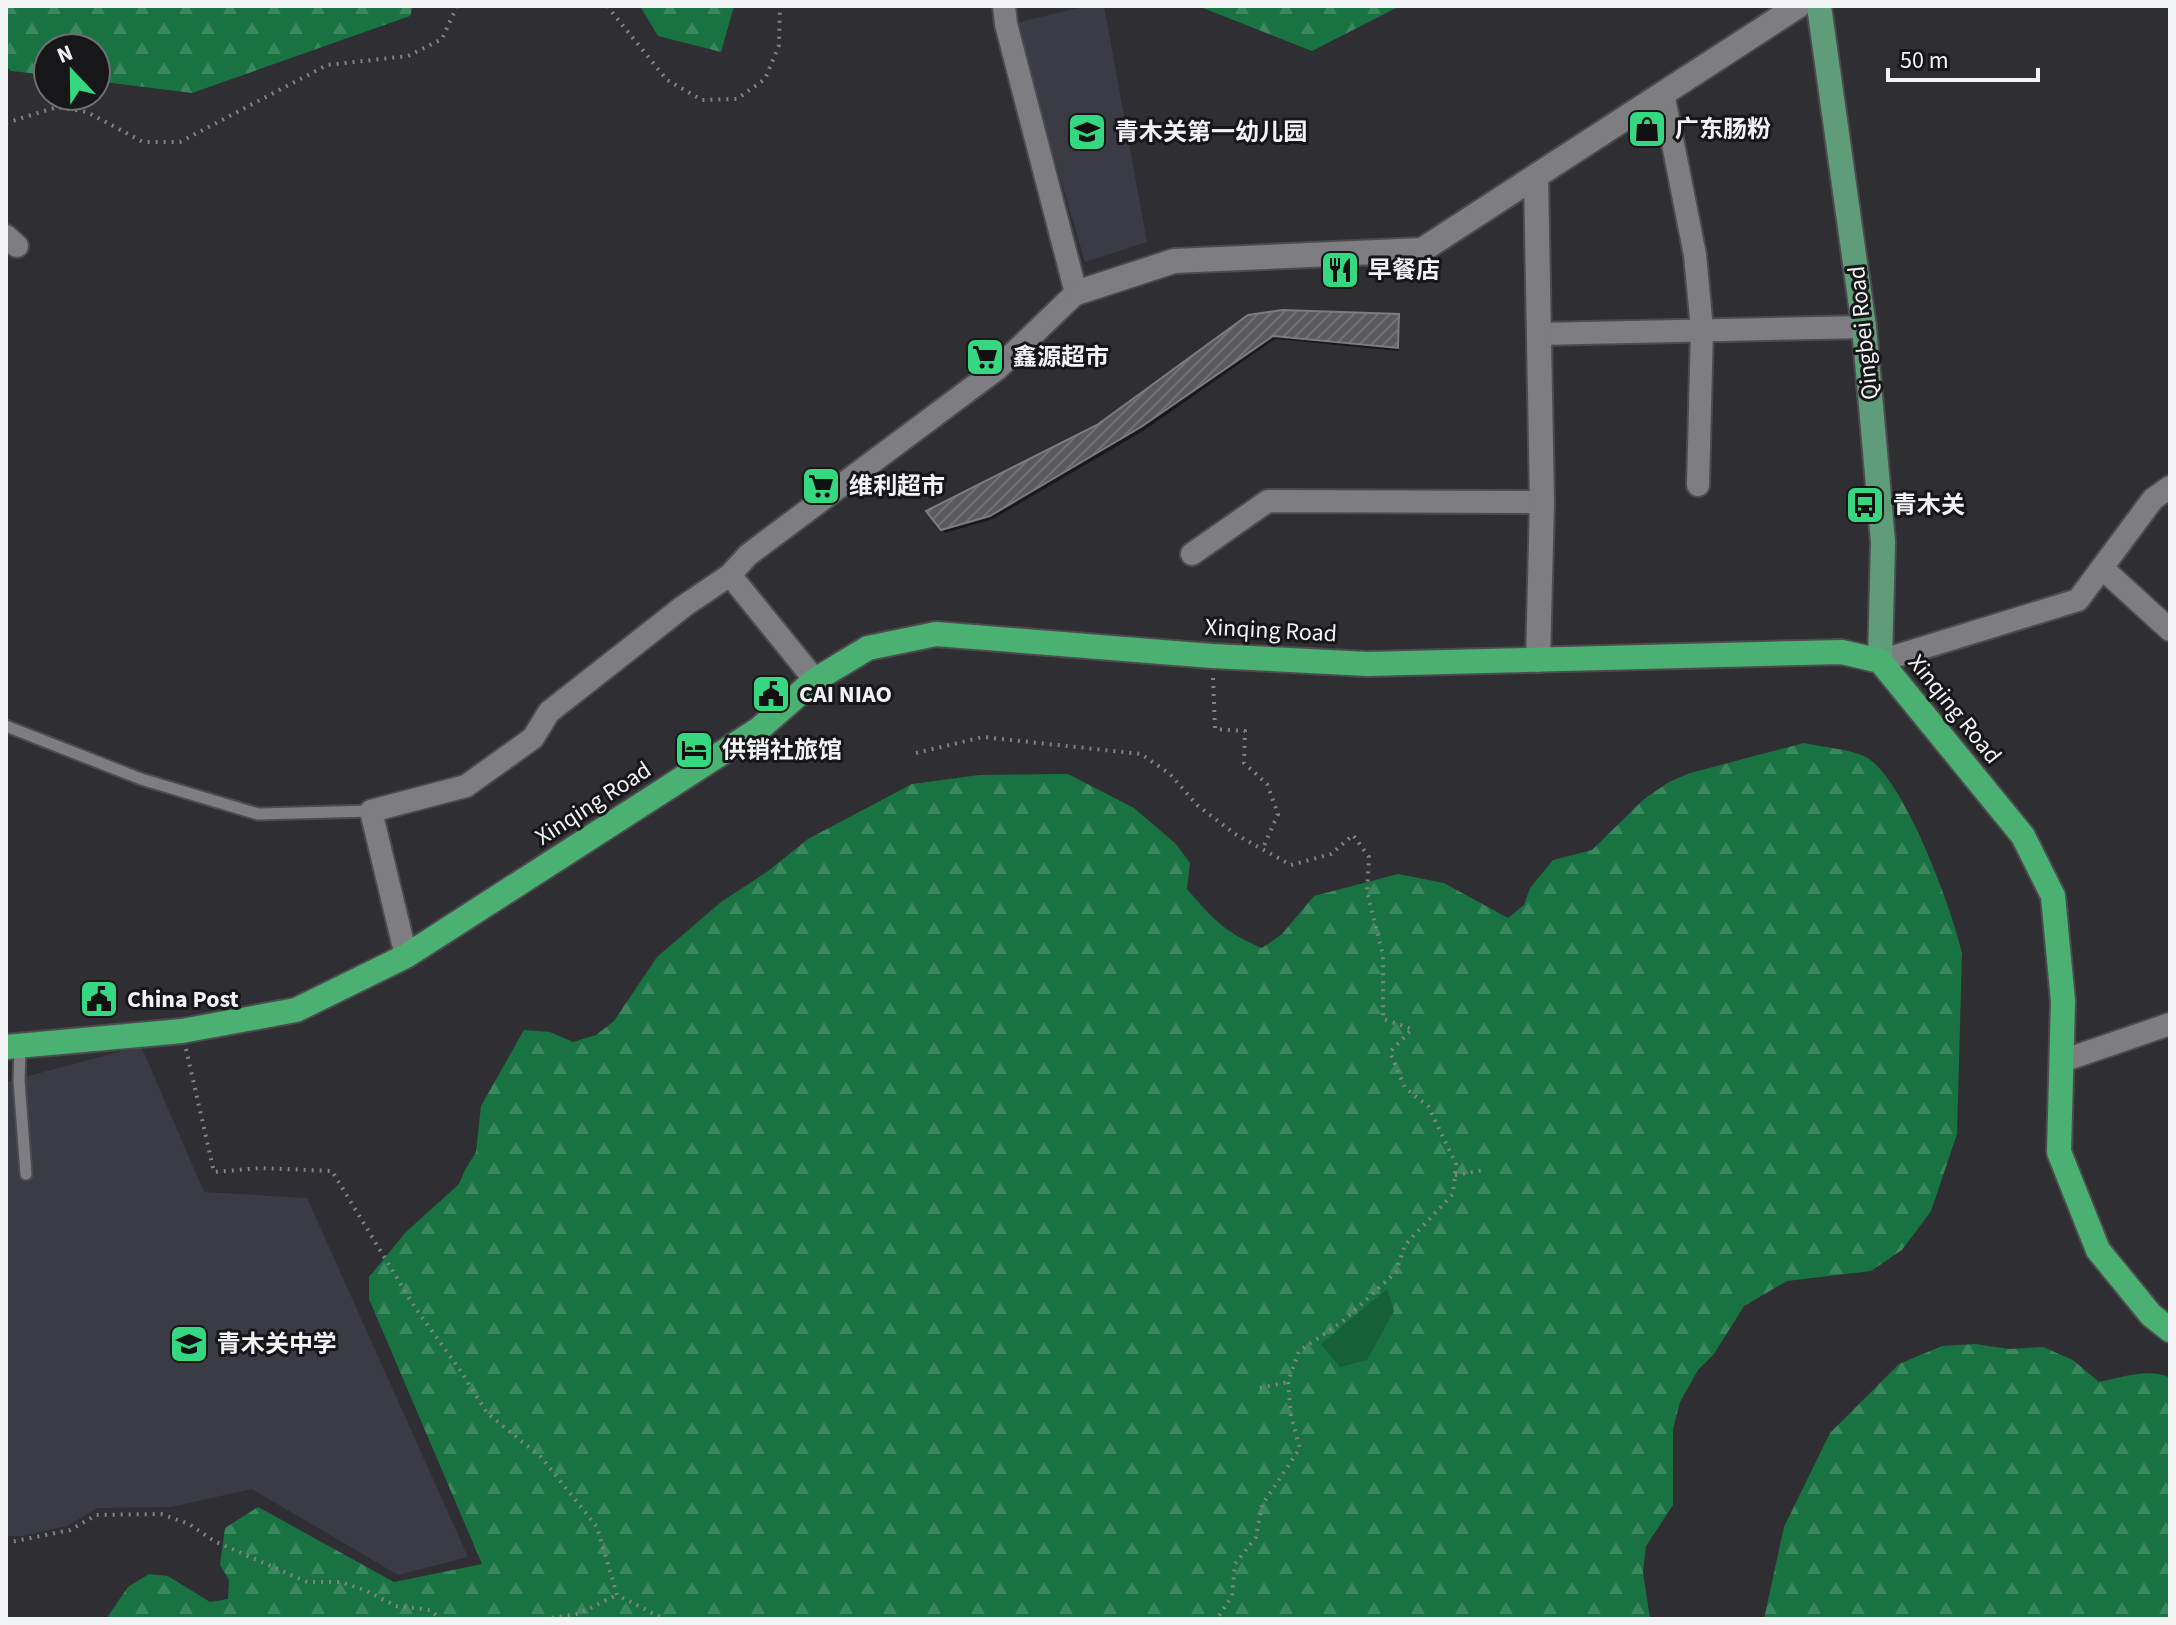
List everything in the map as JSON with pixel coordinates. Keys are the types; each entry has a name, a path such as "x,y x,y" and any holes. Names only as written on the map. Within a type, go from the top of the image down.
{"highway":[{"name":"Xinqing Road","path":"13,1047 182,1031 296,1010 406,956 759,729 815,680 868,648 936,634 1212,656 1368,664 1842,652 1880,661 2023,836 2053,896 2063,1001 2059,1152 2098,1250 2151,1315 2170,1330"}],"main road":[{"path":"1076,293 1174,261 1422,250 1798,6"},
{"name":"Qingbei Road","path":"1819,6 1864,327 1883,542 1880,661"},
{"path":"1536,176 1542,502 1538,660"}],"street":[{"path":"406,956 371,811 466,786 533,738 549,712 684,606 730,575 748,555 997,369 1076,293 1006,24 1004,6"},
{"path":"1663,93 1695,255 1702,329 1698,485"},
{"path":"1539,334 1864,327"},
{"path":"1880,661 2078,600 2153,499 2170,487"},
{"path":"1192,554 1268,501 1542,502"},
{"path":"2102,568 2170,630"},
{"path":"730,575 815,680"},
{"path":"2062,1061 2170,1024"}],"lane":[{"path":"6,726 141,779 258,814 371,811"},
{"path":"13,1047 19,1081 26,1174"}],"path":[{"path":"6,123 57,107 87,112 143,142 180,142 327,65 408,56 442,39 457,6"},
{"path":"607,6 667,80 702,100 737,99 765,79 779,45 780,6"},
{"path":"1212,656 1215,729 1245,731 1244,763 1267,784 1278,814 1262,850"},
{"path":"916,753 983,737 1141,754 1170,774 1197,805 1235,834 1291,865 1331,854 1353,835 1369,857 1367,892 1383,955 1383,1019 1412,1029 1390,1052 1405,1088 1428,1106 1456,1164 1453,1194 1405,1245 1396,1272 1342,1322 1299,1351 1288,1382 1291,1416 1300,1448 1262,1505 1256,1537 1235,1564 1232,1596 1217,1619"},
{"path":"182,1031 214,1172 260,1168 332,1171 414,1306 487,1413 541,1457 597,1527 617,1595 664,1619"},
{"path":"1455,1175 1485,1170"},
{"path":"1260,1388 1288,1382"},
{"path":"6,1543 70,1530 96,1515 161,1514 189,1524 214,1541 307,1582 341,1582 396,1606 430,1610 441,1619"},
{"path":"544,1619 578,1614 617,1595"}],"shaded area":[{"name":"青木关第一幼儿园","path":"1087,6 1104,6 1147,242 1085,262 1015,23"},
{"name":"青木关中学","path":"141,1046 204,1192 307,1198 468,1557 398,1575 252,1489 171,1507 98,1508 67,1526 22,1536 6,1536 6,1082"}],"green space":[{"path":"6,6 413,6 410,16 192,93 112,83 112,32 32,32 32,73 11,71 6,66"},
{"path":"640,6 734,6 721,52 658,36"},
{"path":"1198,6 1400,6 1312,51"},
{"path":"1804,743 1864,756 1879,768 1910,815 1937,877 1962,953 1957,1134 1931,1211 1902,1250 1871,1271 1787,1281 1744,1306 1714,1354 1698,1370 1680,1402 1673,1429 1673,1505 1646,1546 1643,1572 1650,1619 106,1619 128,1587 149,1574 168,1576 210,1602 228,1599 229,1580 220,1565 225,1528 258,1507 394,1582 482,1564 369,1299 369,1277 406,1232 459,1184 476,1152 481,1106 524,1030 550,1032 573,1042 596,1035 614,1021 657,957 721,902 768,871 808,839 912,784 979,775 1068,774 1134,808 1176,844 1190,863 1187,889 1220,924 1262,948 1282,934 1314,896 1398,874 1444,883 1508,918 1524,905 1530,888 1553,860 1592,850 1644,799 1669,782 1690,773"},
{"path":"1387,1289 1394,1311 1367,1360 1340,1367 1321,1344"},
{"path":"1975,1344 2010,1349 2043,1347 2073,1360 2099,1382 2144,1373 2170,1378 2170,1619 1764,1619 1784,1527 1830,1433 1899,1364 1942,1346"}],"building":[{"path":"1283,310 1399,314 1398,348 1273,336 1141,427 990,516 941,530 926,511 1097,425 1248,315"}],"place":[{"name":"广东肠粉","path":"1647,129"},
{"name":"青木关第一幼儿园","path":"1087,132"},
{"name":"早餐店","path":"1340,270"},
{"name":"鑫源超市","path":"985,357"},
{"name":"维利超市","path":"821,486"},
{"name":"青木关","path":"1865,505"},
{"name":"CAI NIAO","path":"771,694"},
{"name":"供销社旅馆","path":"694,750"},
{"name":"China Post","path":"99,999"},
{"name":"青木关中学","path":"189,1344"}]}
